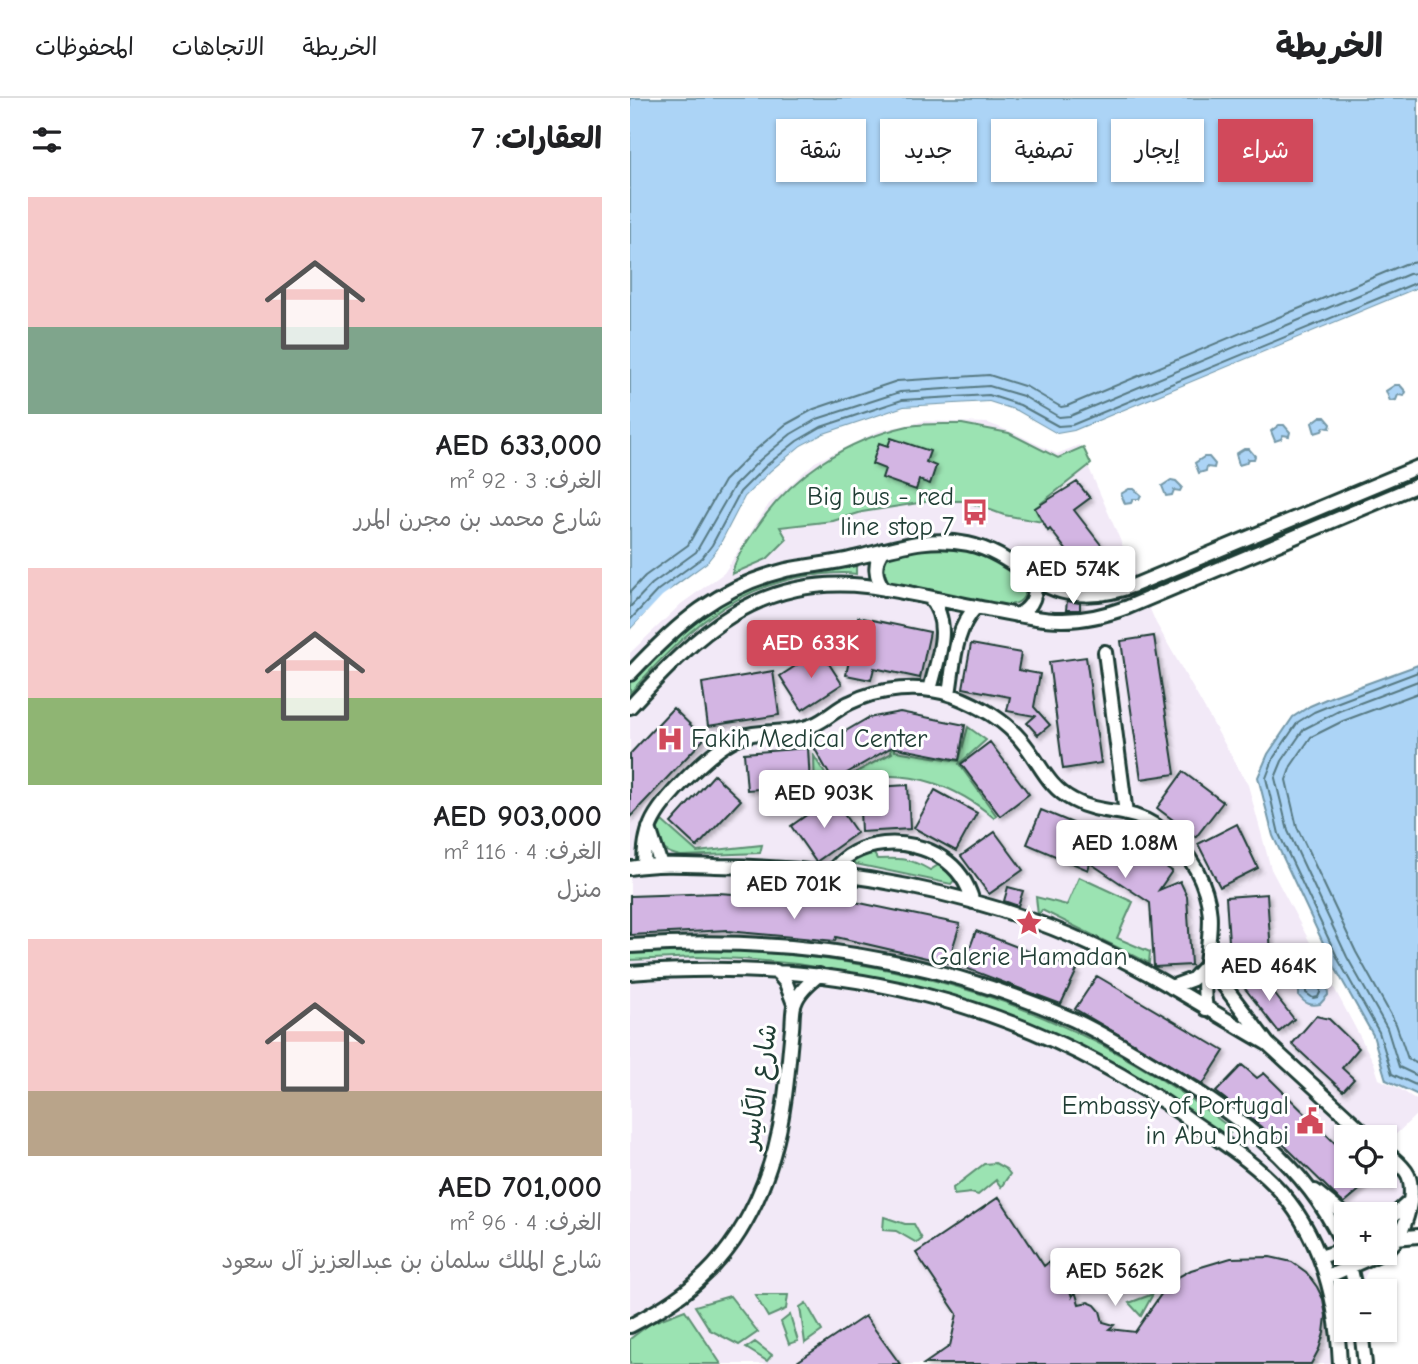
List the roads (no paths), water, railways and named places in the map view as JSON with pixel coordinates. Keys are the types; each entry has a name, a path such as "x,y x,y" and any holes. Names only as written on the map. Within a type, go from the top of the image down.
{"street":[{"path":"630,674 685,620 731,590 790,569 836,562 925,541 968,544 1002,556 1032,577 1058,590 1094,595 1113,592 1418,467"},
{"path":"630,707 664,670 703,634 745,607 780,594 817,587 865,586 1017,615 1061,621 1095,618 1128,607 1418,485"},
{"path":"883,550 876,566 877,578 884,589"},
{"path":"1017,615 1032,602 1035,589 1032,577"},
{"path":"1094,595 1095,618"},
{"path":"930,598 939,610 943,624 930,690"},
{"path":"949,694 959,634 976,607"},
{"path":"1105,652 1126,814"},
{"path":"644,866 649,827 658,811 702,763 729,742 752,734 803,729 822,721 847,703 878,693 905,689 949,694 984,709 1003,722 1027,747 1049,781 1068,797 1092,808 1146,820 1164,831 1182,848 1203,885 1210,912 1211,935 1204,984 1206,1009"},
{"path":"649,827 661,865"},
{"path":"832,872 844,859 861,850 891,844 911,846 931,852 949,863 964,880 974,902"},
{"path":"630,868 661,865 763,866 832,872 974,902 1064,933 1120,958 1268,1044"},
{"path":"630,947 735,943 841,952 933,970 1009,993 1093,1030 1195,1091 1261,1138 1303,1182 1319,1203 1334,1231"},
{"path":"1171,987 1193,979 1207,963"},
{"path":"1207,963 1268,1044 1356,1125"},
{"path":"630,973 700,969 776,971 819,975 904,990 969,1007 1012,1022 1105,1066 1154,1094 1263,1174 1291,1205 1327,1276 1337,1328 1340,1364"},
{"name":"شارع الكَاسِر","path":"630,1326 670,1303 709,1272 732,1244 749,1214 773,1156 785,1103 794,1004 786,983 776,971"},
{"name":"شارع الكَاسِر","path":"794,1004 805,988 819,975"},
{"path":"1397,1164 1408,1175 1411,1189 1407,1216 1397,1240"},
{"path":"1303,1182 1334,1206"},
{"path":"1397,1213 1409,1202"},
{"path":"1399,1237 1418,1236"},
{"path":"1320,1258 1334,1254"},
{"path":"1327,1276 1351,1266 1354,1279"},
{"path":"1362,1342 1365,1364"}],"water":[{"path":"630,98 1418,98 1418,288 1074,431 1057,434 1017,411 989,402 904,407 824,434 801,446 745,497 718,549 707,563 675,586 630,630"},
{"path":"1400,385 1406,392 1404,396 1398,395 1396,400 1390,401 1386,391"},
{"path":"1325,417 1331,424 1330,428 1324,427 1322,431 1315,433 1312,423"},
{"path":"1284,425 1290,432 1289,436 1283,435 1275,441 1271,431"},
{"path":"1249,449 1255,456 1254,459 1248,459 1246,463 1239,465 1236,454"},
{"path":"1209,457 1215,464 1214,468 1207,467 1206,471 1199,473 1195,463"},
{"path":"1171,480 1182,487 1180,491 1174,490 1172,495 1166,496 1162,486"},
{"path":"1134,489 1141,495 1139,499 1125,504 1121,494"},
{"path":"1418,665 1418,1095 1386,1080 1373,1035 1333,964 1273,836 1258,777 1268,754 1293,717 1333,696"},
{"path":"1298,957 1316,966 1324,975 1328,995 1320,1004 1308,1004 1299,996 1299,982 1287,964"}],"place":[{"name":"Big bus - red line stop 7","path":"975,512"},
{"name":"Fakih Medical Center","path":"670,739"},
{"name":"Galerie Hamadan","path":"1029,923"},
{"name":"Embassy of Portugal in Abu Dhabi","path":"1310,1121"}]}
